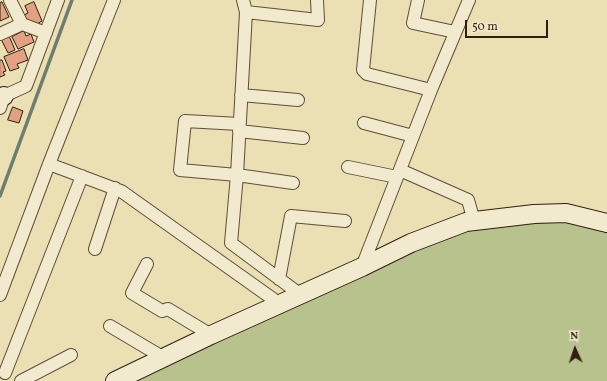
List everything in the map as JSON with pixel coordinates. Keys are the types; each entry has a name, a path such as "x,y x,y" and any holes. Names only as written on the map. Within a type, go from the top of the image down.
{"street":[{"path":"10,0 22,24 46,33"},
{"path":"1,101 26,86 58,0"},
{"path":"0,295 49,164 114,0"},
{"path":"301,295 231,243 237,175 245,6 318,20 317,0"},
{"path":"370,0 363,70 367,74 431,90"},
{"path":"418,0 413,23 455,32"},
{"path":"362,267 431,90 469,0"},
{"path":"0,34 22,24"},
{"path":"241,94 298,100"},
{"path":"293,183 237,175 180,170 185,121 303,138"},
{"path":"364,123 413,136"},
{"path":"49,164 120,190 280,304"},
{"path":"348,167 398,174 468,200 474,221"},
{"path":"71,355 21,381 2,372 82,176"},
{"path":"95,249 115,188"},
{"path":"115,381 411,243 466,222 534,214 566,213 607,223"},
{"path":"279,279 292,216 345,221"},
{"path":"147,264 132,293 162,311 168,309 211,335"},
{"path":"110,326 164,358"}],"green space":[{"path":"560,220 607,230 607,381 129,381 363,272 467,229"}],"building":[{"path":"2,2 9,17 0,21 0,3"},
{"path":"34,2 42,21 37,24 26,20 24,15 28,13 25,6"},
{"path":"24,31 26,36 31,34 34,42 18,49 12,37"},
{"path":"9,36 15,50 8,53 1,39"},
{"path":"24,49 28,60 17,64 19,68 10,71 4,57"},
{"path":"0,60 2,60 6,71 3,72 5,75 0,77"},
{"path":"13,107 23,111 19,123 8,120"}],"waterway":[{"path":"0,196 72,0"}]}
